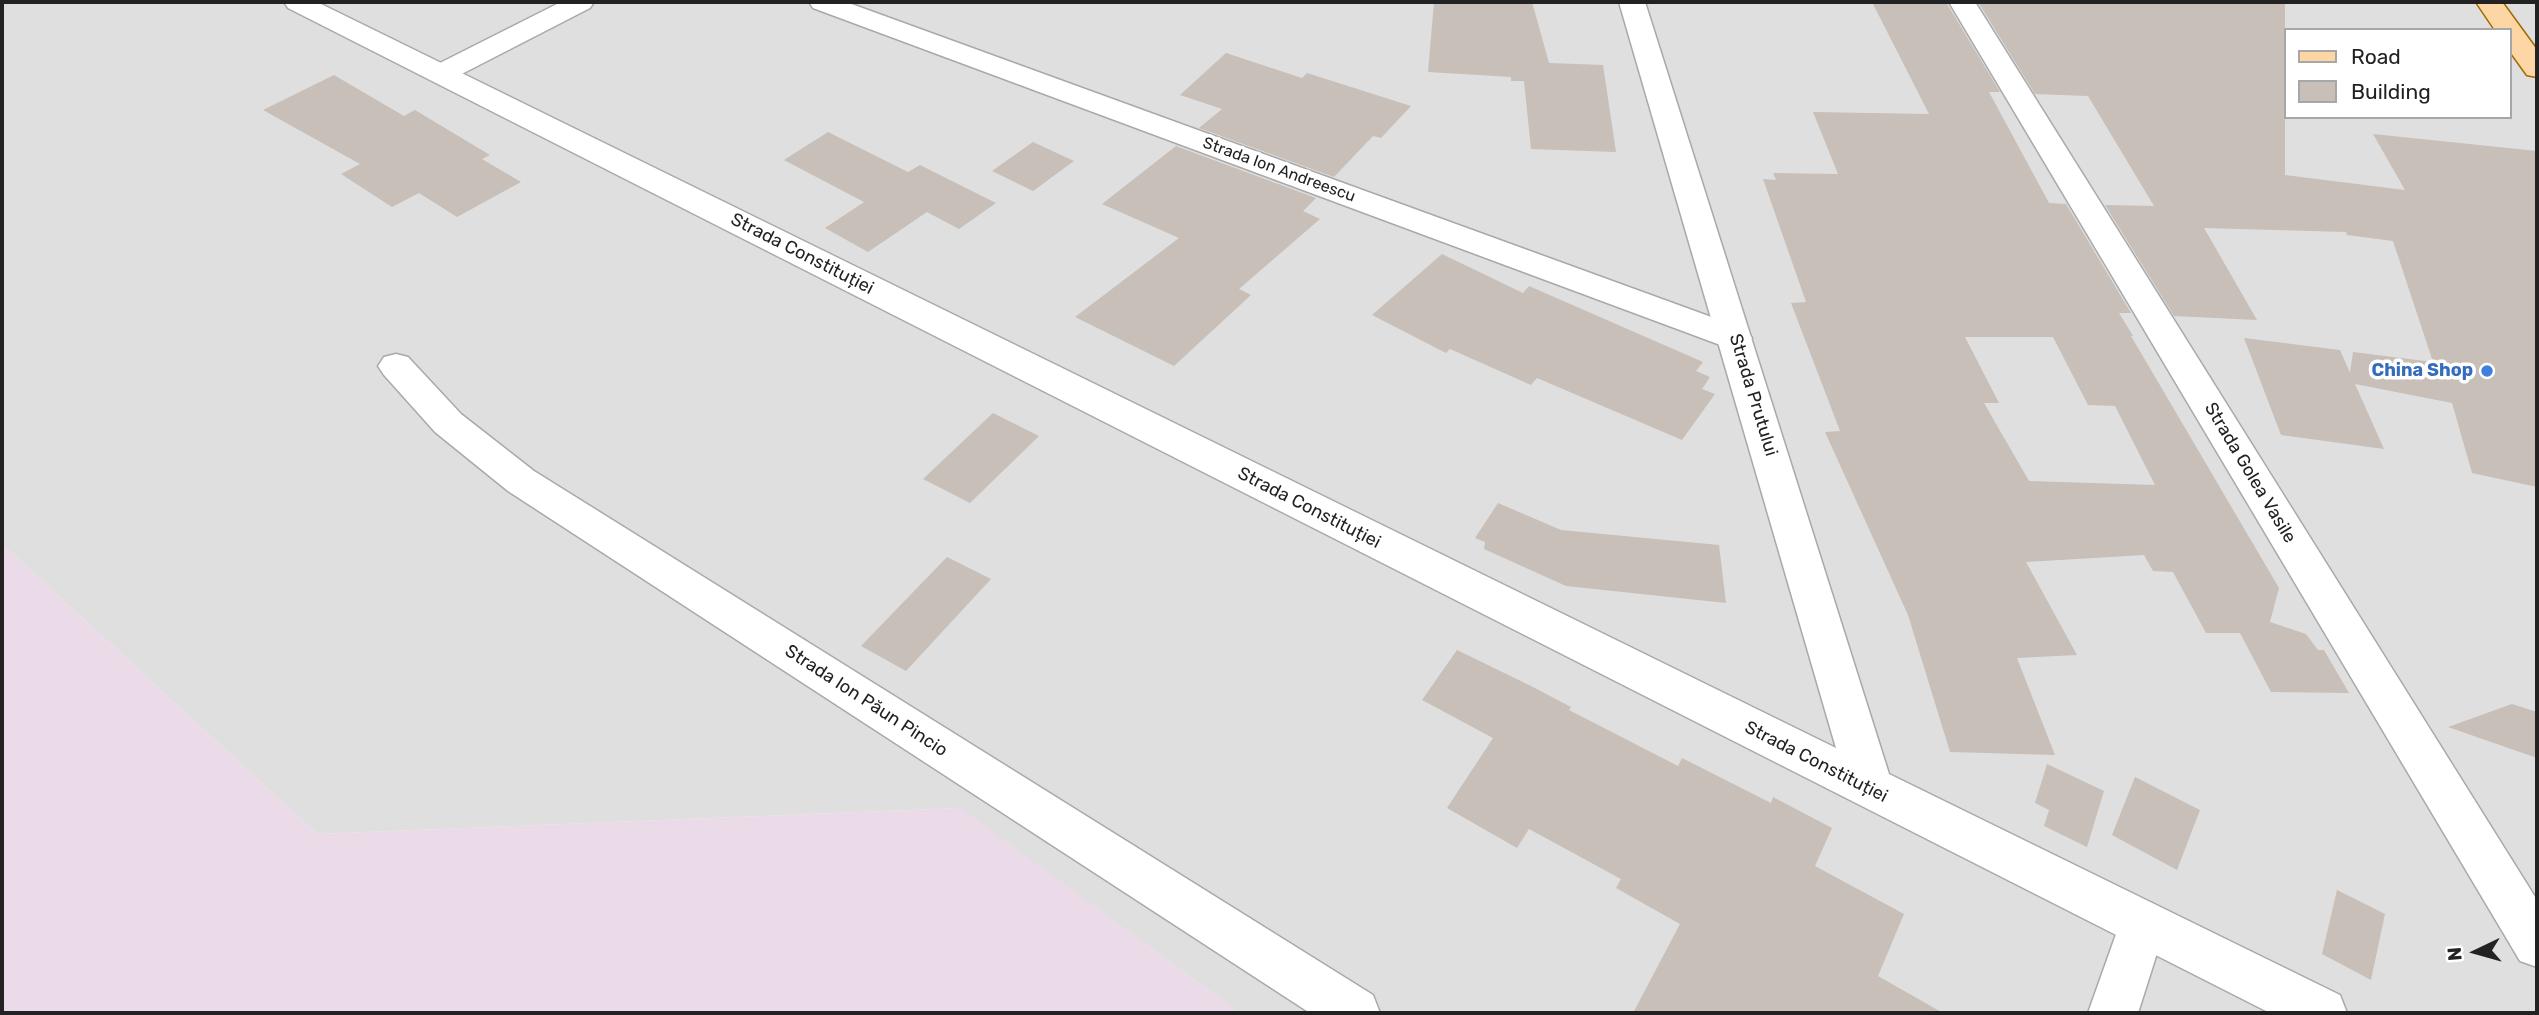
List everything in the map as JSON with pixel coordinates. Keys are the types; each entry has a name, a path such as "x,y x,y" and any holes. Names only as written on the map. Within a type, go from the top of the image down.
{"main road":[{"path":"2489,2 2508,28"},
{"path":"2511,33 2537,69"}],"street":[{"name":"Strada Constituției","path":"298,2 2322,1013"},
{"path":"442,73 581,2"},
{"name":"Strada Ion Andreescu","path":"822,2 1735,338"},
{"name":"Strada Prutului","path":"1632,2 1871,789"},
{"name":"Strada Golea Vasile","path":"1962,2 2537,944"},
{"name":"Strada Ion Păun Pincio","path":"396,366 448,423 521,481 1355,1013"},
{"path":"2113,1013 2142,925"}],"shaded area":[{"path":"2,2 2537,2 2537,1013 1240,1013 959,808 317,834 2,544"},
{"path":"2,544 317,834 960,808 1240,1013 2,1013"}],"building":[{"path":"1434,2 1532,2 1549,63 1603,65 1616,152 1531,149 1524,81 1511,81 1511,77 1428,72"},
{"path":"1872,2 1946,2 2000,92 1989,92 2049,203 2066,204 2131,313 2119,313 2131,336 2279,588 2270,622 2306,634 2318,650 2324,650 2349,693 2271,692 2240,633 2206,633 2173,572 2153,571 2144,555 2026,562 2077,655 2017,658 2055,755 1950,752 1908,615 1825,432 1840,431 1791,303 1806,302 1763,179 1776,180 1773,173 1838,174 1813,112 1929,114","holes":["1965,337 2053,337 2088,405 2115,406 2155,485 2029,481 1984,403 1999,403"]},
{"path":"1978,2 2285,2 2285,175 2405,190 2373,134 2537,151 2537,487 2472,473 2452,403 2355,384 2384,449 2281,435 2244,338 2340,350 2350,373 2353,352 2433,362 2393,241 2347,235 2346,232 2204,228 2257,320 2174,316 2105,205 2154,206 2088,96 2035,94"},
{"path":"1226,53 1302,78 1307,73 1411,106 1381,138 1373,136 1334,177 1199,128 1222,109 1180,95"},
{"path":"334,75 404,116 415,110 490,155 482,159 521,182 457,217 419,193 392,207 341,174 360,164 263,110"},
{"path":"828,132 908,172 920,165 996,203 959,229 927,212 868,252 825,228 864,202 784,160"},
{"path":"1033,142 1074,161 1033,191 992,171"},
{"path":"1176,146 1316,198 1303,211 1320,219 1239,289 1251,295 1174,366 1075,317 1179,238 1102,204"},
{"path":"1442,254 1523,293 1529,286 1703,362 1696,371 1710,377 1702,389 1715,394 1682,440 1537,378 1531,385 1450,349 1446,353 1372,315"},
{"path":"993,413 1039,436 970,503 923,479"},
{"path":"1498,503 1561,530 1719,545 1726,603 1566,586 1484,549 1485,542 1475,538"},
{"path":"947,557 991,579 906,671 861,646"},
{"path":"1457,650 1571,707 1569,710 1678,766 1682,758 1771,803 1773,797 1832,828 1815,866 1904,914 1878,976 1943,1013 1633,1013 1680,924 1616,888 1621,879 1529,829 1517,848 1447,808 1493,738 1422,700"},
{"path":"2512,704 2537,712 2537,758 2448,727"},
{"path":"2047,764 2104,791 2087,847 2044,826 2049,810 2035,803"},
{"path":"2135,777 2200,810 2177,870 2112,835"},
{"path":"2337,890 2385,914 2371,980 2322,954"}],"place":[{"name":"China Shop","path":"2487,371"}]}
